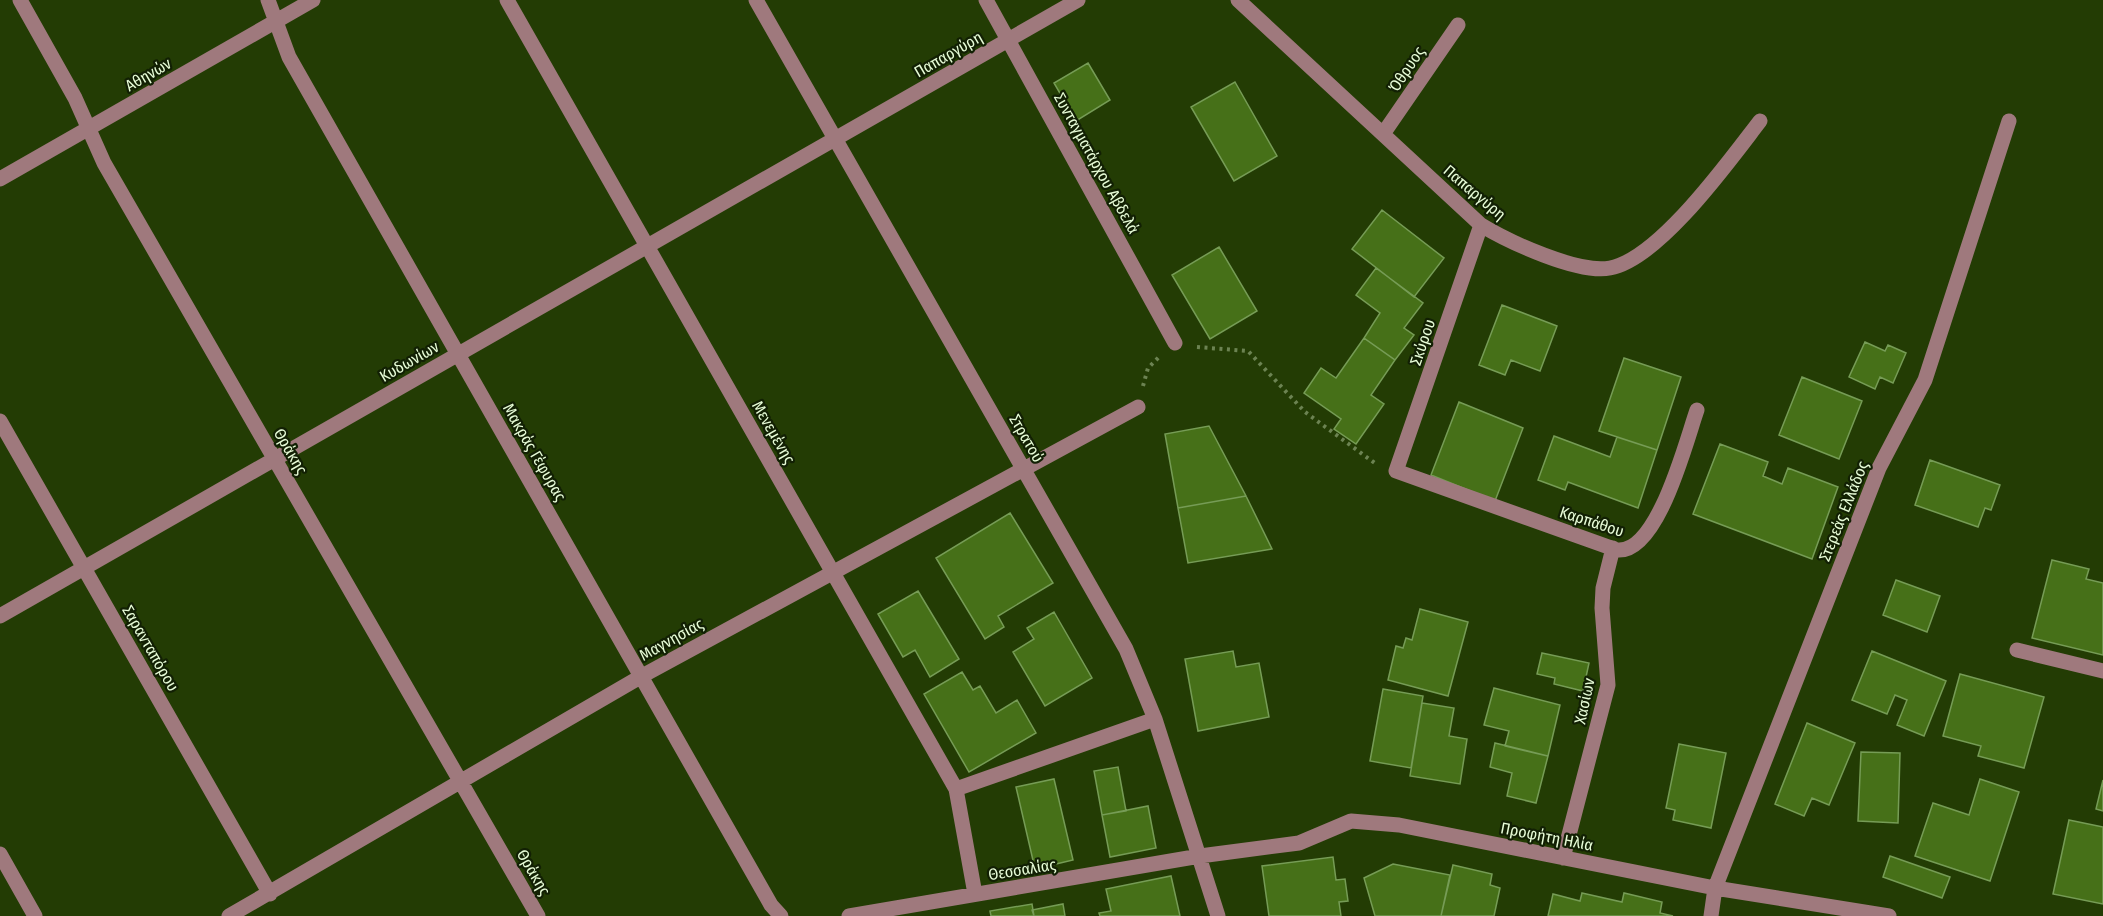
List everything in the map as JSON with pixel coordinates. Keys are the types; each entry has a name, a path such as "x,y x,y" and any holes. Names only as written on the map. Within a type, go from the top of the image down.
{"street":[{"name":"Θράκης","path":"20,0 75,98 104,163 538,916"},
{"name":"Μακράς Γέφυρας","path":"268,0 289,57 771,905 781,916"},
{"name":"Αθηνών","path":"0,179 313,0"},
{"name":"Μενεμένης","path":"507,0 956,789 975,894"},
{"name":"Στρατού","path":"756,0 1121,640 1155,719 1218,916"},
{"name":"Συνταγματάρχου Αβδελά","path":"986,0 1175,343"},
{"name":"Παπαργύρη","path":"836,139 1078,0"},
{"name":"Παπαργύρη","path":"1238,0 1480,225 1530,249 1590,267 1610,268 1624,264 1644,252 1690,206 1760,122"},
{"name":"Όθρυος","path":"1383,134 1458,25"},
{"name":"Στερεάς Ελλάδος","path":"1711,916 1715,888 1879,468 1925,380 2009,121"},
{"name":"Κυδωνίων","path":"0,616 836,139"},
{"name":"Σκύρου","path":"1396,471 1480,225"},
{"name":"Μαγνησίας","path":"229,916 642,676 1138,407"},
{"name":"Καρπάθου","path":"1396,471 1613,548 1622,550 1632,548 1659,514 1697,410"},
{"name":"Σαρανταπόρου","path":"0,421 270,894"},
{"name":"Χασίων","path":"1563,858 1608,685 1602,608 1603,588 1613,548"},
{"path":"2017,650 2103,671"},
{"path":"956,789 1155,719"},
{"name":"Προφήτη Ηλία","path":"1200,856 1299,843 1351,821 1399,825 1715,888 1889,916"},
{"path":"0,854 35,916"},
{"name":"Θεσσαλίας","path":"849,916 1200,856"}],"path":[{"path":"1138,407 1148,368 1175,343 1210,350 1248,351 1305,412 1370,462 1396,471"}],"building":[{"path":"1088,63 1110,100 1076,121 1054,83"},
{"path":"1235,82 1277,156 1234,181 1191,107"},
{"path":"1382,210 1444,258 1414,297 1352,249"},
{"path":"1219,247 1257,311 1210,339 1172,275"},
{"path":"1376,268 1423,303 1404,328 1414,335 1395,360 1364,338 1380,313 1356,295"},
{"path":"1502,305 1557,326 1540,371 1511,360 1505,375 1479,365"},
{"path":"1364,338 1395,360 1371,395 1384,404 1356,444 1334,429 1341,419 1304,393 1321,368 1336,378"},
{"path":"1865,342 1885,351 1888,345 1906,353 1893,383 1880,377 1875,389 1849,377"},
{"path":"1624,358 1681,377 1657,450 1599,431"},
{"path":"1802,377 1862,401 1839,459 1779,435"},
{"path":"1459,402 1523,428 1495,501 1431,475"},
{"path":"1209,426 1246,496 1178,508 1165,434"},
{"path":"1554,436 1610,457 1617,437 1657,450 1638,508 1568,482 1565,490 1538,480"},
{"path":"1720,444 1768,462 1763,476 1782,484 1788,468 1838,487 1812,559 1693,514"},
{"path":"1930,460 2000,485 1991,510 1985,508 1978,527 1915,505"},
{"path":"1246,496 1272,549 1188,563 1178,508"},
{"path":"1010,513 1053,583 998,616 1004,627 985,639 936,558"},
{"path":"2052,560 2089,569 2086,579 2103,583 2103,655 2032,638"},
{"path":"1896,580 1940,596 1927,632 1883,615"},
{"path":"918,591 959,659 930,677 915,650 903,657 878,614"},
{"path":"1420,609 1468,622 1448,696 1388,680 1396,646 1403,648 1406,638 1412,640"},
{"path":"1054,612 1092,678 1045,706 1013,652 1034,639 1027,628"},
{"path":"1233,651 1236,667 1259,663 1269,717 1198,731 1185,659"},
{"path":"1872,651 1946,681 1924,736 1897,725 1907,700 1895,695 1887,714 1852,700"},
{"path":"1542,653 1589,663 1583,691 1554,684 1555,678 1537,674"},
{"path":"962,672 973,690 980,686 996,713 1017,700 1036,733 969,772 924,694"},
{"path":"1960,674 2044,697 2024,768 1978,756 1981,746 1943,736"},
{"path":"1494,688 1560,705 1548,756 1505,746 1509,731 1484,725"},
{"path":"1383,689 1423,696 1411,768 1370,761"},
{"path":"1422,703 1454,708 1449,736 1467,739 1460,784 1410,776"},
{"path":"1807,723 1855,743 1829,805 1812,798 1804,816 1775,804"},
{"path":"1495,743 1548,756 1536,803 1507,796 1512,773 1490,767"},
{"path":"1679,744 1726,753 1711,828 1673,820 1675,810 1666,808"},
{"path":"1861,752 1900,753 1898,823 1858,821"},
{"path":"1118,767 1126,811 1102,815 1094,771"},
{"path":"1054,779 1073,860 1035,869 1016,787"},
{"path":"1980,779 2019,792 1990,881 1915,856 1933,803 1969,815"},
{"path":"2103,780 2103,811 2096,809"},
{"path":"1148,806 1156,848 1110,857 1102,815"},
{"path":"2069,820 2103,827 2103,904 2053,894"},
{"path":"1890,856 1950,877 1942,898 1883,877"},
{"path":"1333,857 1336,880 1345,879 1348,901 1339,902 1341,916 1269,916 1262,866"},
{"path":"1393,864 1450,875 1441,916 1375,916 1364,878"},
{"path":"1453,865 1492,874 1490,885 1500,888 1494,916 1441,916"},
{"path":"1171,876 1180,916 1100,916 1099,913 1111,911 1106,889"},
{"path":"1582,893 1622,902 1624,893 1662,902 1660,913 1673,916 1548,916 1553,894 1580,901"},
{"path":"1032,904 1034,916 991,916 990,911"},
{"path":"1063,904 1065,916 1034,916 1032,910"}]}
